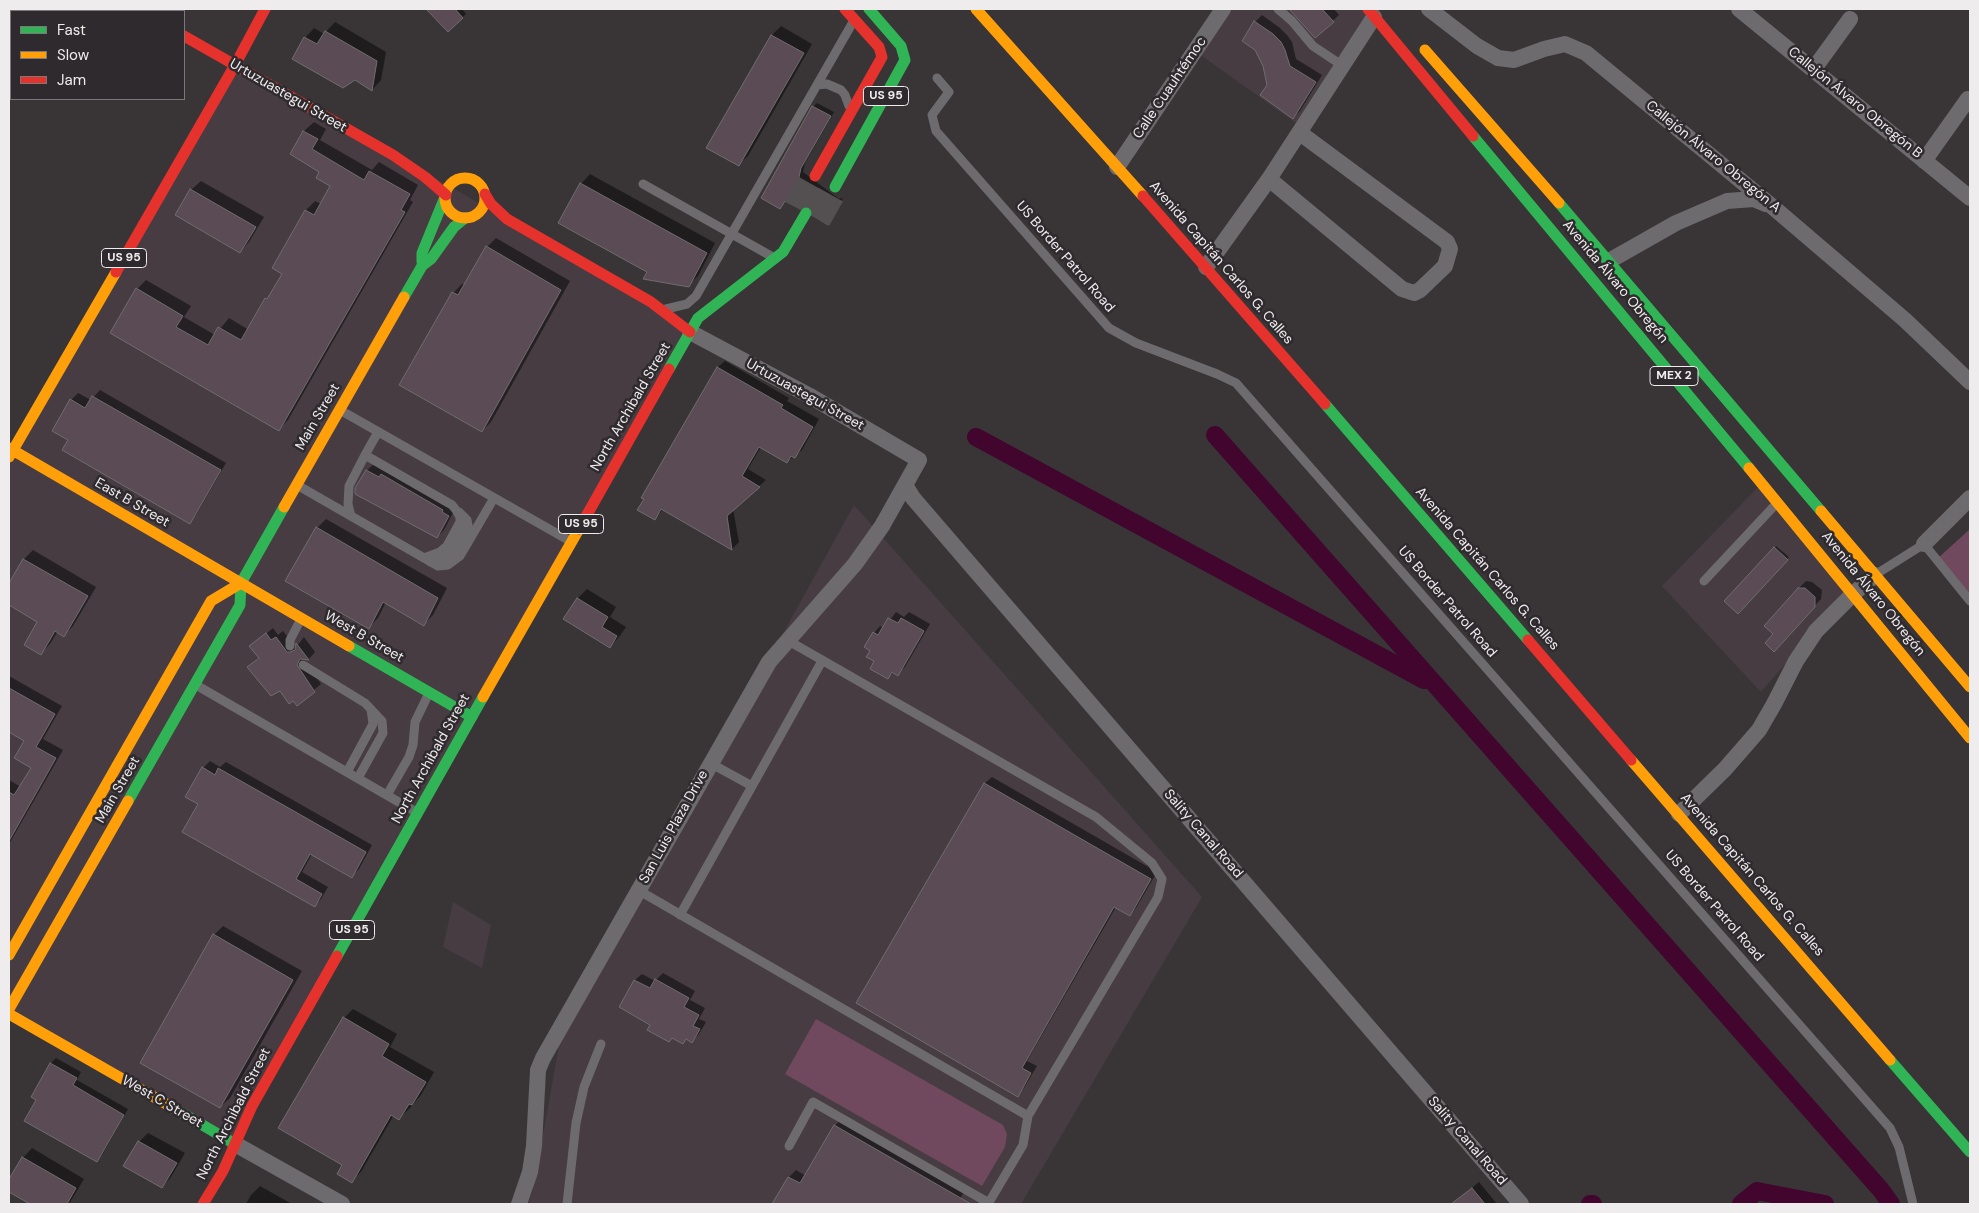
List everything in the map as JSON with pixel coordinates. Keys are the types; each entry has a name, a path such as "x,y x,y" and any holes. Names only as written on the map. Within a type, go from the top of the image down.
{"main road":[{"name":"US 95","path":"10,452 234,66 265,9"},
{"name":"US 95","path":"825,181 858,145 905,60 901,46 860,12 845,9"},
{"name":"Avenida Capitán Carlos G. Calles","path":"976,9 1206,267 1970,1152"},
{"name":"US 95","path":"825,181 851,112 882,57 879,47 860,12"},
{"name":"US 95","path":"825,181 893,60 894,54 892,49 860,12"},
{"name":"Avenida Álvaro Obregón","path":"1374,12 1970,738"},
{"name":"Urtuzuastegui Street","path":"185,37 393,155 426,177 446,196"},
{"name":"Avenida Álvaro Obregón","path":"1418,42 1609,261 1970,687"},
{"name":"Urtuzuastegui Street","path":"393,155 412,157 427,164"},
{"path":"449,173 467,178 480,185 485,194 483,207 469,217"},
{"path":"467,178 453,183 446,196 447,204 453,214 487,223"},
{"name":"Urtuzuastegui Street","path":"485,194 498,212 507,220 661,309 690,332"},
{"name":"Main Street","path":"422,266 422,253 446,196"},
{"name":"US 95","path":"750,292 780,261 802,210 766,249"},
{"name":"Main Street","path":"9,1009 240,605 241,583 422,266 431,259 454,227 469,217"},
{"name":"US 95","path":"701,315 780,261 796,254"},
{"name":"US 95","path":"690,332 713,292 734,275"},
{"name":"Urtuzuastegui Street","path":"589,280 646,312 690,332"},
{"path":"701,315 726,311"},
{"name":"North Archibald Street","path":"203,1204 223,1171 252,1106 690,332"},
{"name":"East B Street","path":"10,452 241,583"},
{"name":"Main Street","path":"9,955 210,601 241,583"},
{"name":"West B Street","path":"241,583 472,717"},
{"name":"West C Street","path":"9,1014 235,1144"}],"street":[{"name":"Calle Cuauhtémoc","path":"1117,167 1224,9"},
{"name":"Callejón Álvaro Obregón A","path":"1429,9 1477,46 1498,58 1514,60 1544,49 1565,44 1586,53 1774,208 1905,320 1970,382"},
{"name":"Callejón Álvaro Obregón B","path":"1739,9 1970,198"},
{"path":"1206,267 1300,133 1343,66 1374,12"},
{"path":"1814,70 1850,18"},
{"path":"1924,161 1968,99"},
{"path":"1269,179 1402,289 1414,293 1420,290 1444,266 1450,249 1447,242 1300,133"},
{"path":"1609,261 1676,223 1727,201 1754,199 1774,208"},
{"name":"Urtuzuastegui Street","path":"690,332 810,396 919,460 905,485"},
{"name":"San Luis Plaza Drive","path":"519,1204 530,1172 534,1146 538,1070 542,1058 769,662 855,564 882,526 905,485"},
{"name":"Sality Canal Road","path":"905,485 914,498 1521,1204"},
{"path":"1924,544 1970,498"},
{"path":"1679,814 1725,769 1759,730 1796,661 1816,631 1853,594 1875,576"},
{"name":"West C Street","path":"235,1144 332,1202"}],"lane":[{"path":"1278,9 1292,20 1313,46 1343,66"},
{"path":"661,309 680,307 696,296 860,12"},
{"name":"US Border Patrol Road","path":"937,78 949,92 932,115 936,130 1109,328 1136,343 1236,383 1890,1128 1899,1147 1913,1204"},
{"path":"817,85 827,84 841,90 848,101 858,145"},
{"path":"643,184 732,234 766,249 780,261"},
{"path":"340,410 571,542"},
{"path":"351,516 348,504 349,486 378,432"},
{"path":"365,455 452,505 456,510 460,517 460,522 447,546 427,560"},
{"path":"296,485 427,560 444,567 460,556 494,498"},
{"path":"1704,581 1778,502"},
{"path":"1875,576 1924,544 1970,601"},
{"path":"290,646 290,640 301,618"},
{"path":"787,640 1096,817 1152,863 1162,879 1158,897 1028,1116 1023,1145 988,1204 813,1102 789,1146"},
{"path":"680,915 822,661"},
{"path":"303,665 370,707 382,721 383,733 358,778"},
{"path":"196,684 418,813"},
{"path":"387,795 409,757 413,745 415,722 430,692"},
{"path":"347,772 373,724 370,707"},
{"path":"710,763 752,786"},
{"path":"638,890 1028,1116"},
{"path":"567,1204 576,1123 584,1087 601,1044"}],"shaded area":[{"path":"1224,9 1380,9 1303,128 1195,51"},
{"path":"235,65 693,327 235,1144 9,1014 9,458"},
{"path":"1762,483 1850,589 1761,692 1662,586"},
{"path":"854,505 1202,897 1021,1204 528,1204 533,1190 561,1035"},
{"path":"1970,529 1970,598 1937,559"},
{"path":"453,902 491,925 482,968 443,947"},
{"path":"816,1019 1003,1125 1007,1134 1005,1147 982,1186 785,1074"}],"building":[{"path":"426,9 455,9 463,18 448,32"},
{"path":"1289,9 1322,9 1334,22 1315,38"},
{"path":"1254,21 1281,42 1290,66 1316,82 1293,119 1260,95 1267,85 1263,66 1255,50 1242,41"},
{"path":"325,31 377,61 372,91 355,80 343,88 292,59 304,37 317,44"},
{"path":"771,35 804,53 739,166 706,148"},
{"path":"812,106 831,116 801,168 799,177 801,184 807,189 815,192 820,190 828,201 835,203 841,201 828,225 820,220 822,213 820,206 813,199 806,197 799,199 793,205 785,201 780,209 761,198"},
{"path":"303,131 318,139 312,149 364,180 369,171 410,194 401,210 405,212 279,431 110,333 136,288 183,316 176,327 208,345 218,327 241,340 265,298 267,299 282,274 272,268 305,210 314,215 330,186 316,178 319,172 290,154"},
{"path":"580,183 707,253 689,287 643,279 647,272 558,223"},
{"path":"190,189 256,227 240,253 175,215"},
{"path":"486,246 561,290 482,432 399,385 452,292 458,295"},
{"path":"717,367 783,405 781,408 813,427 795,458 791,456 787,463 759,447 742,476 760,487 727,516 732,550 661,509 655,520 637,510 644,499 641,498"},
{"path":"92,396 221,470 190,524 62,450 68,440 52,431 70,399 85,408"},
{"path":"366,470 379,477 381,474 443,510 442,512 449,516 437,538 355,494 355,488"},
{"path":"316,527 438,598 424,626 383,602 369,629 285,581"},
{"path":"1774,547 1788,560 1738,614 1724,601"},
{"path":"23,559 88,596 64,637 55,631 41,655 24,645 37,622 9,605 9,583"},
{"path":"1798,588 1805,588 1815,597 1815,607 1774,652 1765,643 1773,634 1764,626"},
{"path":"577,598 608,617 602,627 617,636 610,648 563,619"},
{"path":"888,618 898,623 901,618 924,631 898,676 892,672 888,679 870,669 874,661 866,657 870,651 864,647 873,632 878,635"},
{"path":"266,633 271,640 276,637 287,652 295,650 296,643 309,660 300,659 297,665 315,692 297,706 293,701 289,704 280,691 271,696 247,667 259,658 249,646"},
{"path":"9,688 55,714 36,747 56,758 9,841 9,792 14,795 31,768 14,758 24,741 9,732"},
{"path":"202,767 215,775 218,768 366,852 352,878 310,854 296,879 322,894 315,907 182,832 198,804 185,797"},
{"path":"984,783 1151,879 1130,916 1114,907 1022,1068 1031,1073 1018,1097 856,1003"},
{"path":"213,934 293,980 220,1108 140,1063"},
{"path":"655,979 689,998 684,1007 699,1015 693,1026 700,1029 692,1043 686,1039 683,1044 672,1038 669,1042 647,1030 650,1025 619,1007 634,980 650,988"},
{"path":"343,1017 389,1044 382,1056 426,1082 412,1105 409,1104 399,1120 391,1115 352,1183 337,1174 342,1165 278,1128"},
{"path":"50,1063 77,1078 73,1085 124,1115 97,1162 24,1121 36,1100 31,1097"},
{"path":"834,1125 971,1204 772,1204 788,1177 800,1183"},
{"path":"138,1141 177,1163 162,1188 123,1166"},
{"path":"22,1157 76,1188 67,1204 30,1204 9,1192 9,1179"},
{"path":"1472,1188 1485,1204 1451,1204"}],"waterway":[{"path":"1215,435 1881,1190 1891,1204"},
{"path":"976,437 1424,680"},
{"path":"1741,1204 1757,1191 1825,1204"}],"tunnel":[{"path":"797,208 815,176"},
{"path":"817,219 835,187"}],"traffic: fast":[{"path":"835,187 905,60 901,46 869,9"},
{"path":"1473,136 1749,468"},
{"path":"422,262 422,253 445,197"},
{"path":"1559,203 1821,511"},
{"path":"669,369 698,318 783,252 806,213"},
{"path":"404,297 422,266 431,259 454,227 465,218"},
{"path":"1325,404 1528,640"},
{"path":"128,801 240,605 241,583 284,507"},
{"path":"349,646 472,717"},
{"path":"337,956 483,697"},
{"path":"1890,1060 1970,1152"},
{"path":"175,1109 235,1144"}],"traffic: slow":[{"path":"976,9 1143,196"},
{"path":"1425,50 1559,203"},
{"path":"465,178 479,184 485,198 479,212 465,218 451,212 445,198 451,184 465,178"},
{"path":"9,457 116,272"},
{"path":"284,507 404,297"},
{"path":"9,448 349,646"},
{"path":"1749,468 1970,738"},
{"path":"1821,511 1970,687"},
{"path":"483,697 579,529"},
{"path":"9,955 211,601 241,583"},
{"path":"1631,760 1890,1060"},
{"path":"9,1009 128,801"},
{"path":"9,1014 175,1109"}],"traffic: jam":[{"path":"116,272 235,65 265,9"},
{"path":"815,176 882,57 879,47 845,9"},
{"path":"1368,9 1473,136"},
{"path":"185,37 393,155 425,177 446,195"},
{"path":"485,194 491,204 507,219 651,302 690,332"},
{"path":"1143,196 1325,404"},
{"path":"579,529 669,369"},
{"path":"1528,640 1631,760"},
{"path":"203,1204 223,1171 252,1106 337,956"}]}
